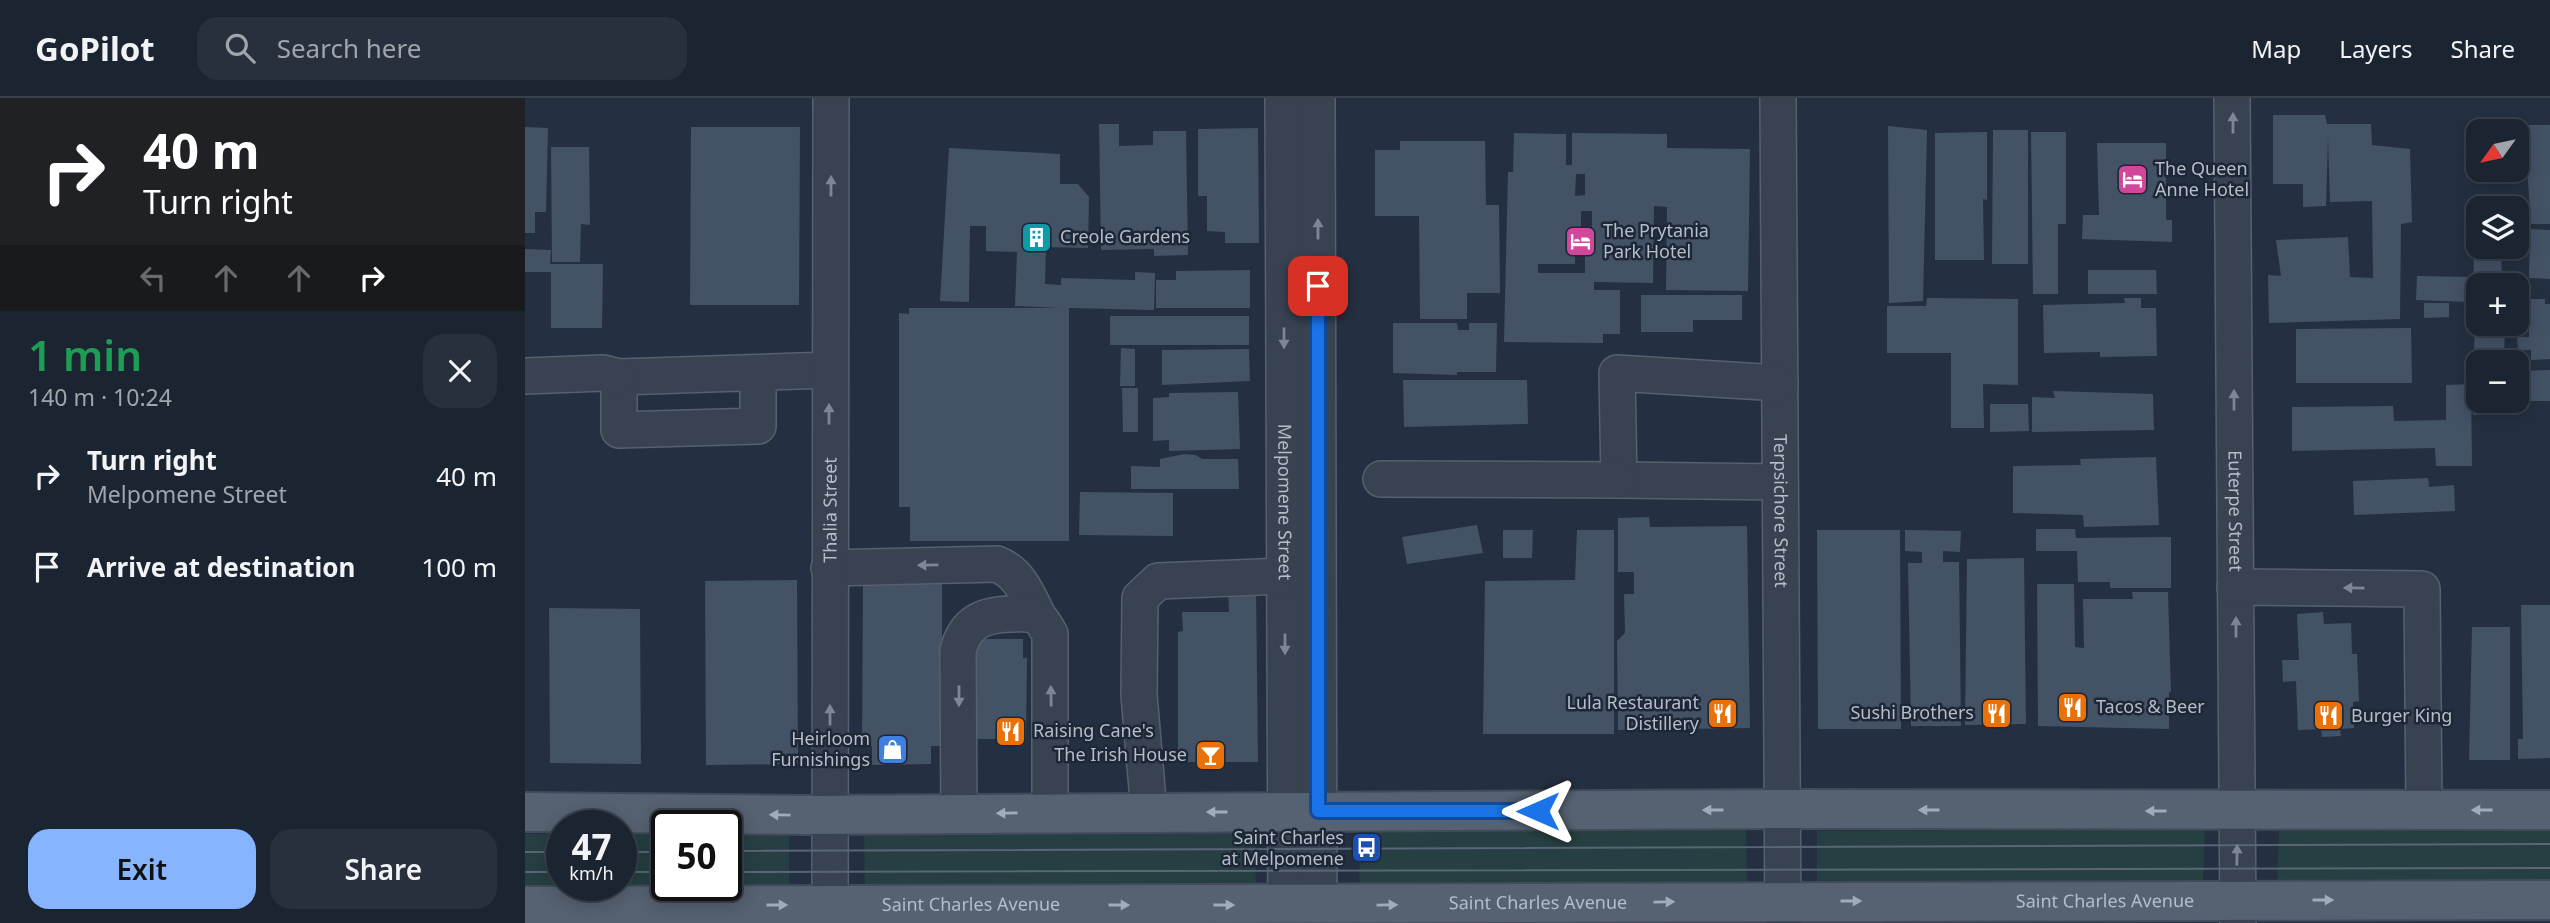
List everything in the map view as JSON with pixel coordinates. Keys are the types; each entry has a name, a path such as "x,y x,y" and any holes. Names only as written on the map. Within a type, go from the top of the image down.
{"main road":[{"path":"525,812 830,815 1781,809 2550,810"},
{"name":"Saint Charles Avenue","path":"525,906 587,915 2237,912 2550,900"}],"street":[{"name":"Thalia Street","path":"830,914 831,98"},
{"name":"Melpomene Street","path":"1283,98 1285,576 1302,811"},
{"name":"Melpomene Street","path":"1302,914 1317,98"},
{"name":"Terpsichore Street","path":"1778,98 1783,912"},
{"name":"Euterpe Street","path":"2232,98 2237,912"},
{"path":"525,376 603,373 619,377 830,370"},
{"path":"619,377 619,430 633,430 758,426 758,373"},
{"path":"1619,480 1617,373 1780,383"},
{"path":"1381,479 1780,482"},
{"path":"829,568 997,564 1010,569 1050,634 1050,813"},
{"path":"1149,812 1139,695 1140,598 1158,581 1285,576"},
{"path":"2235,587 2422,589 2424,810"},
{"path":"959,814 958,651 961,639 967,629 984,616 1030,614 1039,618"}],"green space":[{"path":"1360,828 1746,828 1747,887 1359,893"},
{"path":"2205,829 2203,885 1817,889 1817,831"},
{"path":"2550,830 2550,886 2277,889 2279,831"},
{"path":"1255,832 1256,889 865,891 864,834"},
{"path":"651,833 651,891 637,891 637,834"},
{"path":"742,833 789,833 789,890 742,890"},
{"path":"525,834 546,834 546,892 525,892"}],"building":[{"path":"2273,115 2325,115 2327,124 2371,124 2372,145 2410,149 2412,222 2401,224 2400,319 2269,323 2268,275 2281,276 2276,240 2348,237 2350,277 2373,278 2372,201 2330,202 2328,138 2326,206 2303,207 2303,184 2273,184"},
{"path":"1099,124 1119,124 1119,146 1153,145 1153,131 1186,131 1188,255 1154,256 1154,249 1101,250"},
{"path":"2529,125 2550,125 2550,224 2531,224 2528,182"},
{"path":"1888,126 1927,130 1923,301 1889,303"},
{"path":"525,127 548,128 546,212 535,212 535,233 525,233"},
{"path":"691,127 800,127 799,305 690,305"},
{"path":"1258,128 1259,243 1225,243 1225,232 1207,231 1207,196 1198,196 1198,129"},
{"path":"1993,130 2028,130 2028,264 1992,264"},
{"path":"1987,132 1987,200 1983,199 1984,260 1935,260 1935,133"},
{"path":"2031,132 2066,132 2066,224 2058,224 2058,294 2033,294"},
{"name":"The Prytania Park Hotel","path":"1514,133 1566,134 1566,165 1572,165 1572,133 1667,134 1667,148 1750,149 1748,291 1666,290 1667,207 1654,206 1653,283 1594,282 1594,290 1620,290 1620,334 1603,334 1603,343 1504,342 1508,172 1513,172","holes":["1576,174 1585,174 1585,195 1575,196","1581,211 1592,211 1592,233 1581,233","1575,249 1585,249 1585,273 1538,273 1538,264 1575,264"]},
{"path":"1400,141 1485,141 1486,205 1499,205 1500,293 1467,293 1467,319 1420,319 1419,216 1375,216 1375,150 1400,150"},
{"name":"The Queen Anne Hotel","path":"2097,143 2166,143 2166,220 2172,220 2172,242 2082,239 2083,215 2099,215"},
{"path":"551,147 589,147 590,225 581,224 580,262 552,262"},
{"path":"949,148 1060,154 1060,184 1078,184 1089,197 1088,248 1046,247 1045,284 1061,285 1061,278 1135,280 1135,272 1155,273 1154,310 1069,308 1069,541 910,541 910,507 899,507 899,313 909,314 909,308 1060,308 1015,306 1017,252 986,251 986,226 970,226 969,302 940,301"},
{"path":"2530,229 2550,230 2550,279 2529,278"},
{"path":"525,249 551,250 550,264 603,264 602,328 551,328 551,272 525,272"},
{"path":"2474,259 2501,259 2502,273 2474,273"},
{"path":"1250,270 1250,308 1156,308 1156,280 1176,280 1176,271"},
{"path":"2088,270 2156,270 2157,294 2088,294"},
{"path":"2417,276 2466,277 2466,302 2416,300"},
{"path":"1641,295 1742,295 1742,320 1693,320 1693,332 1641,332"},
{"path":"1927,298 2018,299 2018,385 1983,384 1984,428 1951,428 1951,353 1887,353 1887,306 1926,306"},
{"path":"2124,298 2141,298 2141,308 2156,308 2157,356 2100,357 2100,352 2044,353 2043,305 2125,303"},
{"path":"2529,299 2545,299 2545,304 2550,304 2550,359 2531,360 2531,350 2518,350 2517,337 2529,336"},
{"path":"2424,303 2449,303 2449,317 2424,318"},
{"path":"1110,316 1249,316 1249,345 1110,345"},
{"path":"1393,323 1457,323 1458,330 1469,330 1469,323 1497,323 1496,372 1457,372 1457,375 1393,373"},
{"path":"2411,328 2412,383 2296,383 2296,329"},
{"path":"2474,336 2505,336 2504,350 2474,350"},
{"path":"1121,348 1135,349 1135,386 1120,386"},
{"path":"1249,349 1250,381 1162,385 1162,350"},
{"path":"2550,370 2550,401 2529,401 2529,371"},
{"path":"1403,380 1527,380 1528,424 1404,427"},
{"path":"2466,384 2466,413 2471,413 2472,466 2436,466 2435,448 2292,451 2292,407 2393,406 2394,421 2446,420 2446,385"},
{"path":"1122,388 1138,388 1138,432 1123,432"},
{"path":"2053,391 2153,394 2154,430 2032,432 2032,397 2055,398"},
{"path":"1238,392 1240,449 1169,451 1169,440 1153,441 1153,398 1169,397 1169,393"},
{"path":"1990,404 2028,404 2029,431 1990,432"},
{"path":"2473,413 2500,413 2500,415"},
{"path":"1184,454 1196,455 1202,459 1238,459 1239,489 1131,489 1131,466 1160,467 1160,459"},
{"path":"2156,457 2159,525 2084,527 2083,515 2013,513 2013,466 2081,465 2080,459"},
{"path":"2428,478 2429,487 2454,485 2455,511 2354,515 2353,481"},
{"path":"1080,492 1173,493 1173,536 1079,535"},
{"path":"1649,517 1650,527 1747,526 1750,728 1618,730 1617,641 1625,633 1624,594 1634,594 1634,572 1618,572 1618,518"},
{"path":"1477,525 1483,553 1407,564 1402,537"},
{"path":"2036,529 2075,529 2076,538 2171,537 2171,588 2110,588 2110,582 2078,582 2077,551 2036,551"},
{"path":"1503,530 1533,530 1532,558 1503,558"},
{"path":"1577,530 1614,530 1614,734 1483,734 1485,581 1575,580"},
{"path":"1817,530 1900,530 1901,729 1818,729"},
{"path":"1905,530 1961,531 1960,552 1943,551 1943,562 1959,562 1961,726 1911,726 1908,563 1922,563 1922,552 1905,551"},
{"path":"2024,558 2026,724 1965,725 1967,559"},
{"path":"863,577 942,577 942,746 931,746 931,764 872,765 872,746 862,746"},
{"path":"797,580 798,764 706,765 705,581"},
{"path":"2037,584 2074,584 2075,647 2084,648 2083,599 2133,599 2132,592 2168,592 2171,692 2169,729 2038,726"},
{"path":"1228,587 1256,587 1258,762 1178,762 1178,632 1183,631 1182,612 1229,612"},
{"path":"2521,605 2550,605 2550,758 2518,759 2518,739 2523,739"},
{"path":"549,608 640,609 641,764 550,763"},
{"path":"2323,612 2324,624 2351,623 2352,654 2357,654 2359,701 2353,702 2354,728 2340,729 2341,736 2322,737 2321,729 2298,730 2296,681 2283,682 2282,660 2299,660 2297,614"},
{"path":"2472,627 2510,627 2510,760 2469,760"},
{"path":"976,639 1023,639 1023,658 1027,658 1026,739 968,739"}],"tram line":[{"path":"742,851 2550,844"},
{"path":"525,852 546,852"},
{"path":"637,852 651,852"},
{"path":"742,872 2550,868"},
{"path":"525,872 546,872"},
{"path":"637,872 651,872"}],"place":[{"name":"The Queen Anne Hotel","path":"2132,179"},
{"name":"Creole Gardens","path":"1037,237"},
{"name":"The Prytania Park Hotel","path":"1580,241"},
{"name":"Tacos & Beer","path":"2073,707"},
{"name":"Lula Restaurant Distillery","path":"1722,713"},
{"name":"Sushi Brothers","path":"1997,713"},
{"name":"Burger King","path":"2328,716"},
{"name":"Raising Cane's","path":"1010,731"},
{"name":"Heirloom Furnishings","path":"893,749"},
{"name":"The Irish House","path":"1210,755"},
{"name":"Saint Charles at Melpomene","path":"1367,848"}],"route":[{"path":"1318,286 1318,811 1538,811"}]}
